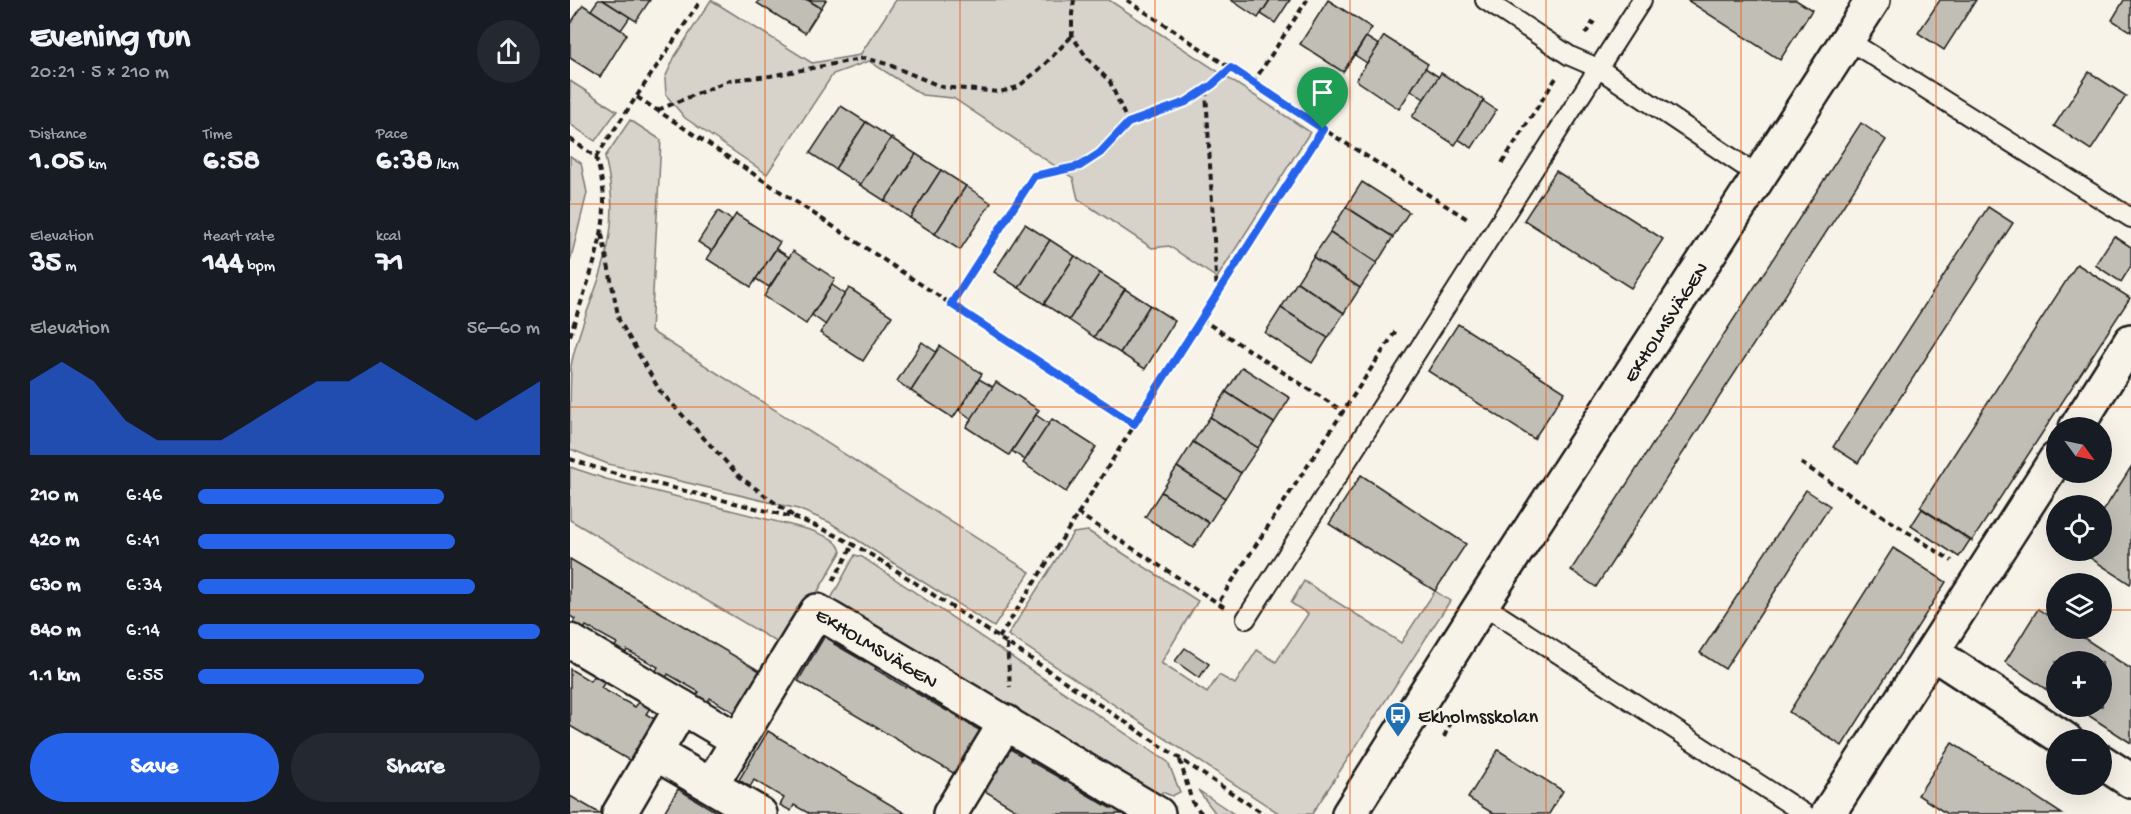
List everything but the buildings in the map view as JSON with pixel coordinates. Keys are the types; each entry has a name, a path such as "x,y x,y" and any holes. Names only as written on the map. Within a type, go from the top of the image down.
{"street":[{"name":"EKHOLMSVÄGEN","path":"1349,814 1482,604 1874,0"},
{"path":"2083,417 2131,341"},
{"path":"1828,814 2046,475"},
{"name":"EKHOLMSVÄGEN","path":"711,785 817,611 1158,814"},
{"path":"570,641 738,740"},
{"path":"1933,653 2049,729"},
{"path":"619,814 682,707"},
{"path":"950,814 1006,722"},
{"path":"655,753 754,813"},
{"path":"2112,769 2131,781"}],"lane":[{"path":"1485,0 1570,56 1598,68 1760,177"},
{"path":"1246,620 1642,0"},
{"path":"1848,40 2131,218"},
{"path":"1482,604 1805,814"}],"path":[{"path":"596,157 701,0"},
{"path":"1074,0 1072,36 1088,59 1110,82 1128,123"},
{"path":"1127,0 1323,129 1467,219 1496,229"},
{"path":"1254,83 1307,0"},
{"path":"657,111 730,80 770,76 865,58 887,64 942,87 1000,92 1018,87 1042,67 1072,36"},
{"path":"951,304 1034,176 1080,166 1100,153 1128,123 1186,102 1231,68"},
{"path":"1206,89 1217,295"},
{"path":"637,97 1134,424"},
{"path":"999,638 1323,129"},
{"path":"570,139 596,157 604,203 602,234 570,336"},
{"path":"602,234 619,320 660,391 740,477 796,518"},
{"path":"1201,320 1343,411"},
{"path":"570,459 612,473 796,518 824,528 999,638 1264,814"},
{"path":"1801,463 1980,579"},
{"path":"1077,513 1218,603"},
{"path":"817,611 854,545"},
{"path":"1179,759 1192,802 1202,814"}],"shaded area":[{"path":"711,0 812,63 860,55 896,0 1109,0 1310,132 1217,278 1169,246 1152,248 1078,199 1073,178 953,98 922,95 869,61 833,74 767,174 685,118 666,95 665,78 675,56"},
{"path":"570,81 617,111 595,141 570,124"},
{"path":"630,120 661,140 651,331 1030,572 994,627 829,522 798,509 608,464 570,449 571,366 607,251 611,225 611,196 605,157"},
{"path":"570,156 581,163 587,193 570,262"},
{"path":"570,467 606,479 810,530 833,540 841,552 785,647 570,520"},
{"path":"1088,531 1198,601 1161,663 1207,693 1219,675 1235,684 1257,650 1276,662 1308,614 1291,603 1304,581 1401,643 1435,591 1450,601 1312,814 1280,814 1008,635 1073,533"},
{"path":"855,555 862,557 1168,762 1180,792 1172,796 1162,792 1157,801 827,606"},
{"path":"1198,790 1234,814 1216,814"}],"place":[{"name":"Ekholmsskolan","path":"1398,738"}],"route":[{"path":"1231,68 1323,129 1134,424 951,304 1034,176 1080,166 1100,153 1128,123 1186,102 1212,85 1231,68"}]}
